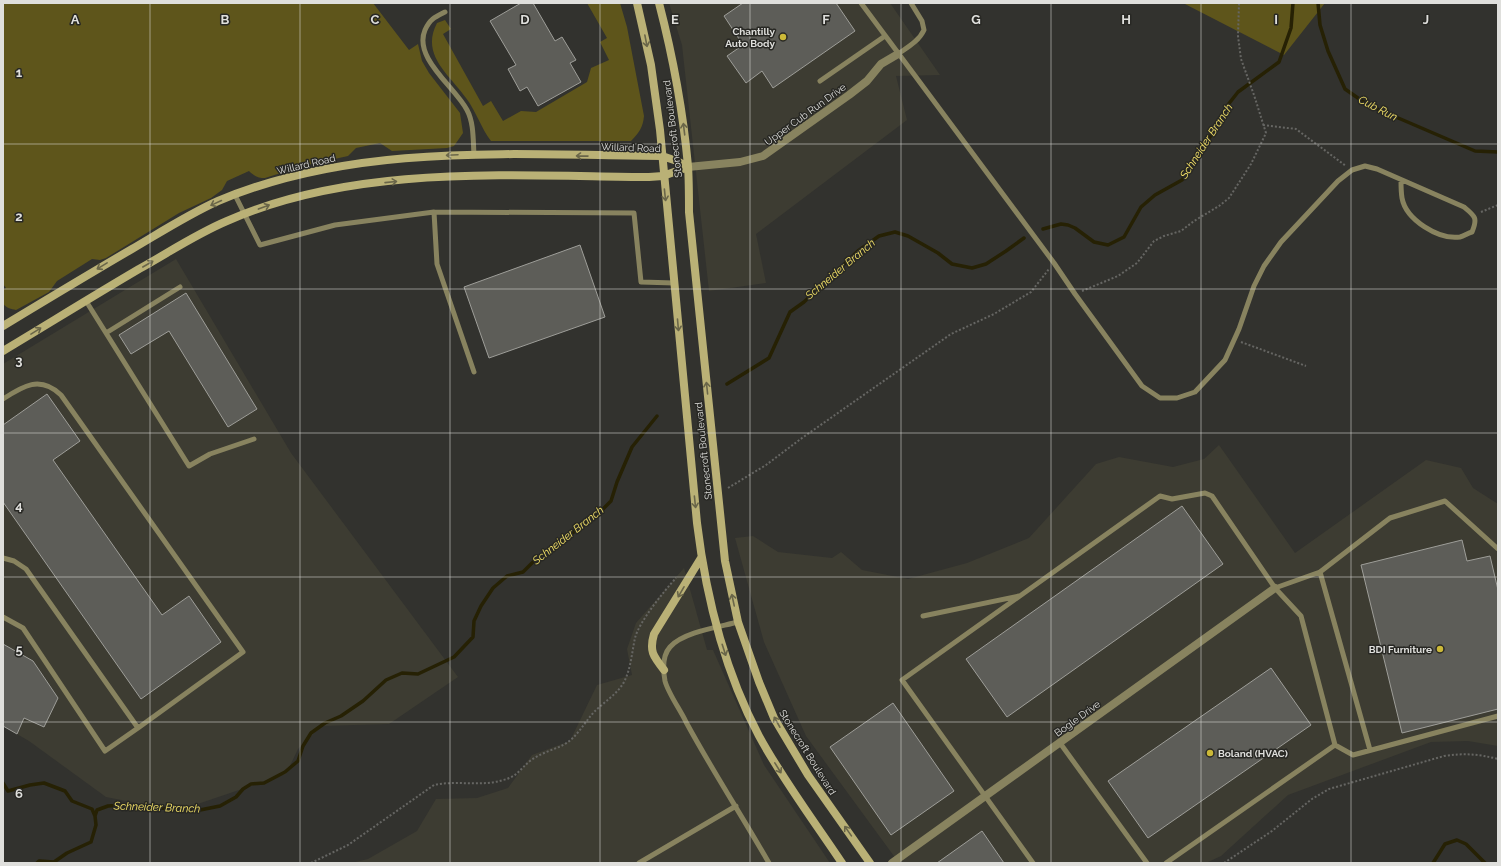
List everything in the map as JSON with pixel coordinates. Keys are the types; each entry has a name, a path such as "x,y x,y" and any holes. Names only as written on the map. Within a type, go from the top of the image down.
{"main road":[{"name":"Stonecroft Boulevard","path":"637,3 651,65 660,130 663,176 687,424 701,558 706,585 717,628 737,689 759,735 796,797 842,863"},
{"name":"Stonecroft Boulevard","path":"660,3 671,46 678,83 688,167 689,212 725,561 738,622 756,676 774,718 808,775 870,863"},
{"name":"Willard Road","path":"4,324 179,221 218,201 269,183 322,170 362,163 452,154 662,156 677,161 688,167"},
{"path":"3,351 189,240 227,221 275,203 326,190 365,184 453,176 649,177 663,176 688,167"},
{"path":"664,670 653,655 651,645 654,634 701,558"}],"street":[{"name":"Upper Cub Run Drive","path":"688,167 740,162 763,156 849,95 867,81 881,64 898,54"},
{"name":"Bogle Drive","path":"892,863 1275,588"}],"lane":[{"path":"861,3 1054,263 1142,386 1160,398 1177,398 1195,392 1225,360 1239,329 1254,286 1264,266 1281,242 1327,192 1352,170 1365,166 1377,169 1464,207 1474,215 1476,223 1472,232 1461,236 1445,235 1426,229 1412,217 1402,199 1401,180"},
{"path":"898,54 917,40 924,30 922,22 911,3"},
{"path":"445,12 432,18 428,24 423,37 424,50 434,67 468,111 472,128 474,155"},
{"path":"820,81 885,36"},
{"path":"235,196 260,245 335,225 434,212 634,213 641,282 674,283"},
{"path":"434,212 437,264 474,372"},
{"path":"106,332 180,287"},
{"path":"86,301 189,466 210,454 254,439"},
{"path":"3,399 22,387 31,384 52,387 61,395 243,652 105,751 23,628 3,617"},
{"path":"1033,863 902,680 1160,496 1172,498 1205,493 1212,496 1275,588 1301,616 1335,744 1353,755 1498,716"},
{"path":"1275,588 1320,572 1390,518 1445,501 1498,549"},
{"path":"3,558 14,561 26,569 138,728"},
{"path":"1320,572 1370,750"},
{"path":"923,616 1022,595"},
{"path":"738,622 691,633 670,646 664,658 664,670 666,683 691,731 769,863"},
{"path":"1060,743 1148,863"},
{"path":"1166,863 1335,744"},
{"path":"639,863 736,806"}],"path":[{"path":"1075,294 1118,276 1137,263 1154,241 1164,236 1181,231 1194,221 1219,206 1229,198 1251,164 1266,133 1241,59 1238,36 1239,3"},
{"path":"1263,125 1296,128 1352,170"},
{"path":"1474,215 1498,205"},
{"path":"726,489 766,465 802,438 951,334 994,314 1031,292 1054,263"},
{"path":"1246,344 1306,366"},
{"path":"311,863 348,845 434,785 447,782 484,783 503,781 514,776 536,757 566,744 575,736 593,713 620,688 625,680 640,627 668,586 678,576"},
{"path":"1224,863 1272,831 1312,799 1329,788 1456,754 1480,754 1498,759"}],"shaded area":[{"path":"3,3 373,3 409,50 418,44 422,61 429,73 460,113 463,133 454,146 447,148 392,151 380,143 356,148 348,156 303,166 265,178 260,178 249,171 227,181 222,190 211,198 179,213 106,258 100,260 92,259 57,281 49,292 16,310 12,309 3,304 3,290 6,288 3,284"},
{"path":"587,3 620,3 627,27 644,116 642,127 631,141 491,141 484,131 470,103 445,73 434,55 432,45 433,34 437,23 445,20 451,29 443,34 483,106 491,101 503,121 521,111 536,112 587,82 591,68 609,60 600,42 607,38"},
{"path":"669,3 890,3 940,75 896,76 907,120 756,234 766,283 709,291 682,45"},
{"path":"1183,3 1325,3 1284,55"},
{"path":"176,259 291,453 458,677 389,724 321,726 298,749 286,774 177,811 106,797 29,741 3,726 3,364"},
{"path":"1219,445 1295,553 1426,460 1461,468 1473,488 1498,504 1498,746 1468,741 1431,742 1288,795 1221,856 1206,863 899,863 806,736 764,642 735,538 753,536 778,552 832,558 841,552 862,570 908,579 967,563 1029,538 1096,464 1119,457 1173,467 1204,459"},
{"path":"684,568 707,650 713,650 764,765 830,863 351,863 368,859 417,831 436,799 477,798 508,788 532,755 570,741 597,685 632,675 627,649 636,623"}],"building":[{"path":"521,3 533,3 555,41 562,37 576,60 570,63 581,82 538,106 527,87 520,91 508,69 516,65 490,21"},
{"path":"743,3 836,3 855,31 773,88 762,71 746,83 727,56 743,45 724,16"},
{"path":"580,245 605,317 489,358 464,287"},
{"path":"186,293 257,409 228,427 169,331 131,354 119,335"},
{"path":"47,394 80,441 53,460 162,615 189,596 221,642 141,699 3,502 3,425"},
{"path":"1182,506 1223,564 1007,717 966,659"},
{"name":"BDI Furniture","path":"1462,540 1467,561 1490,556 1498,590 1498,709 1402,733 1361,565"},
{"path":"3,644 33,661 58,698 44,727 24,718 17,734 3,726"},
{"name":"Boland (HVAC)","path":"1271,668 1311,725 1148,838 1108,781"},
{"path":"893,703 954,791 891,835 830,747"},
{"path":"982,831 1004,863 937,863"}],"waterway":[{"name":"Schneider Branch","path":"1043,229 1061,224 1068,225 1075,228 1094,242 1108,245 1124,237 1141,207 1155,195 1182,180 1217,126 1227,106 1238,92 1279,62 1291,28 1293,3"},
{"name":"Cub Run","path":"1318,3 1320,25 1328,51 1345,89 1368,105 1475,151 1498,152"},
{"name":"Schneider Branch","path":"727,384 769,358 790,312 804,302 858,251 879,236 895,232 908,236 938,253 952,264 972,268 986,264 1024,238"},
{"name":"Schneider Branch","path":"37,863 39,861 54,862 67,853 91,842 96,825 95,816 97,810 108,806 125,805 195,811 220,806 236,797 243,789 251,784 264,783 285,772 298,761 303,746 311,733 325,723 341,716 363,701 386,680 402,673 418,674 454,657 473,637 474,621 481,606 493,588 507,576 523,572 536,559 596,516 611,501 617,482 632,447 657,416"},
{"path":"3,783 8,791 44,783 65,791 72,801 92,809 95,816"},
{"path":"1433,863 1445,844 1457,840 1466,844 1485,863"}],"place":[{"name":"Chantilly Auto Body","path":"783,37"},
{"name":"BDI Furniture","path":"1440,649"},
{"name":"Boland (HVAC)","path":"1210,753"}]}
